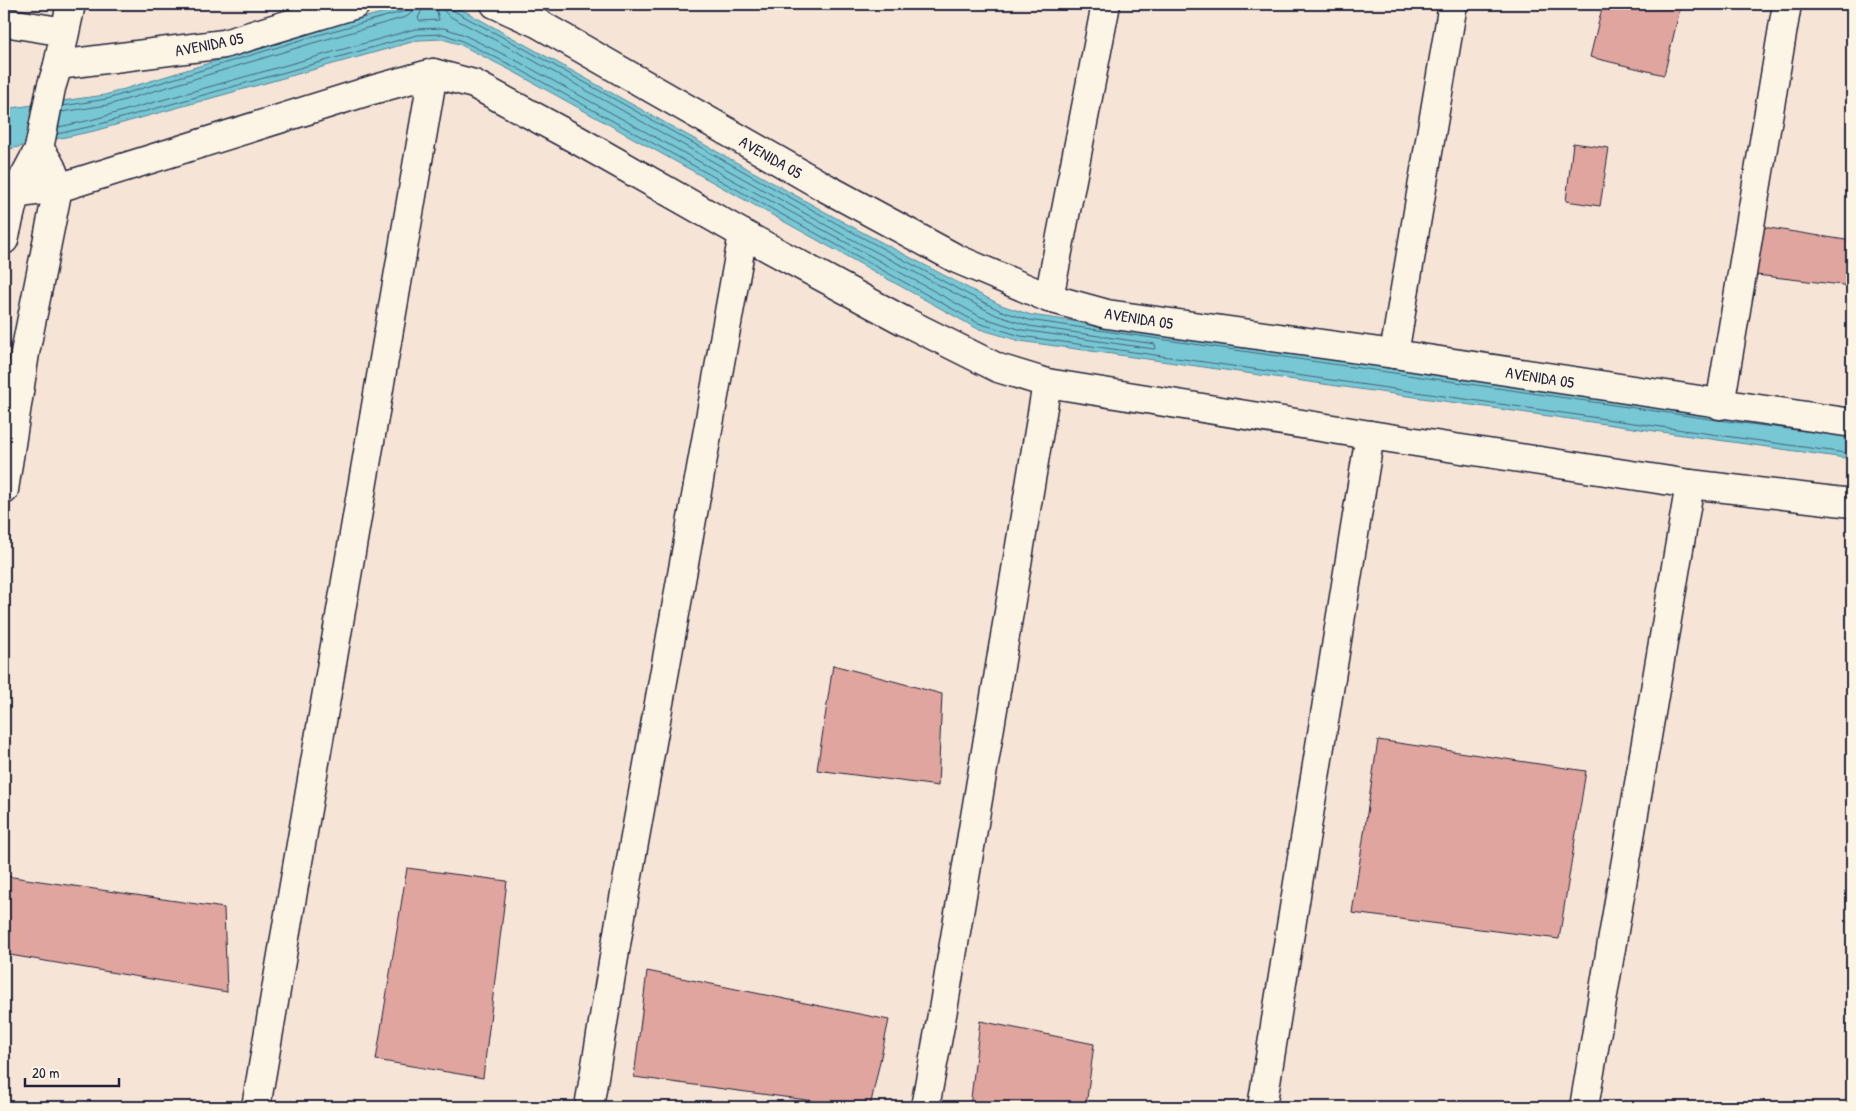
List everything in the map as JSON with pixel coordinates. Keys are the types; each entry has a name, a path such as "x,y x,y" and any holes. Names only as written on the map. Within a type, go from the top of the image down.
{"street":[{"path":"4,240 10,195 39,146 71,4"},
{"name":"AVENIDA 05","path":"55,77 224,44 356,4"},
{"name":"AVENIDA 05","path":"495,4 539,24 817,183 957,260 1049,298 1107,314 1394,354 1720,405 1852,423"},
{"path":"1049,298 1106,4"},
{"path":"1394,354 1453,4"},
{"path":"1720,405 1786,4"},
{"path":"4,22 65,32"},
{"path":"256,1107 433,73"},
{"path":"10,195 58,188 363,92 433,73 474,84 574,138 743,234 904,321 998,368 1047,383 1690,484 1852,503"},
{"path":"4,490 25,353 58,188 53,169 39,146"},
{"path":"589,1107 620,921 743,234"},
{"path":"925,1107 944,1004 1047,383"},
{"path":"1262,1107 1370,435"},
{"path":"1584,1107 1690,484"}],"water":[{"path":"415,4 448,4 461,9 845,223 1001,305 1031,315 1638,404 1852,432 1852,459 1020,341 976,328 514,72 459,44 442,39 419,40 94,131 4,150 4,109 105,95 310,32"}],"building":[{"path":"1603,4 1680,9 1664,75 1590,57"},
{"path":"1573,143 1609,148 1600,206 1566,201"},
{"path":"1763,227 1852,241 1851,286 1756,275"},
{"path":"833,665 942,694 938,786 817,770"},
{"path":"1378,740 1586,771 1559,939 1352,913"},
{"path":"407,868 507,881 483,1078 376,1060"},
{"path":"6,876 224,908 227,992 4,954 4,888"},
{"path":"647,971 889,1020 870,1107 634,1077"},
{"path":"980,1021 1094,1044 1086,1107 970,1107"}]}
